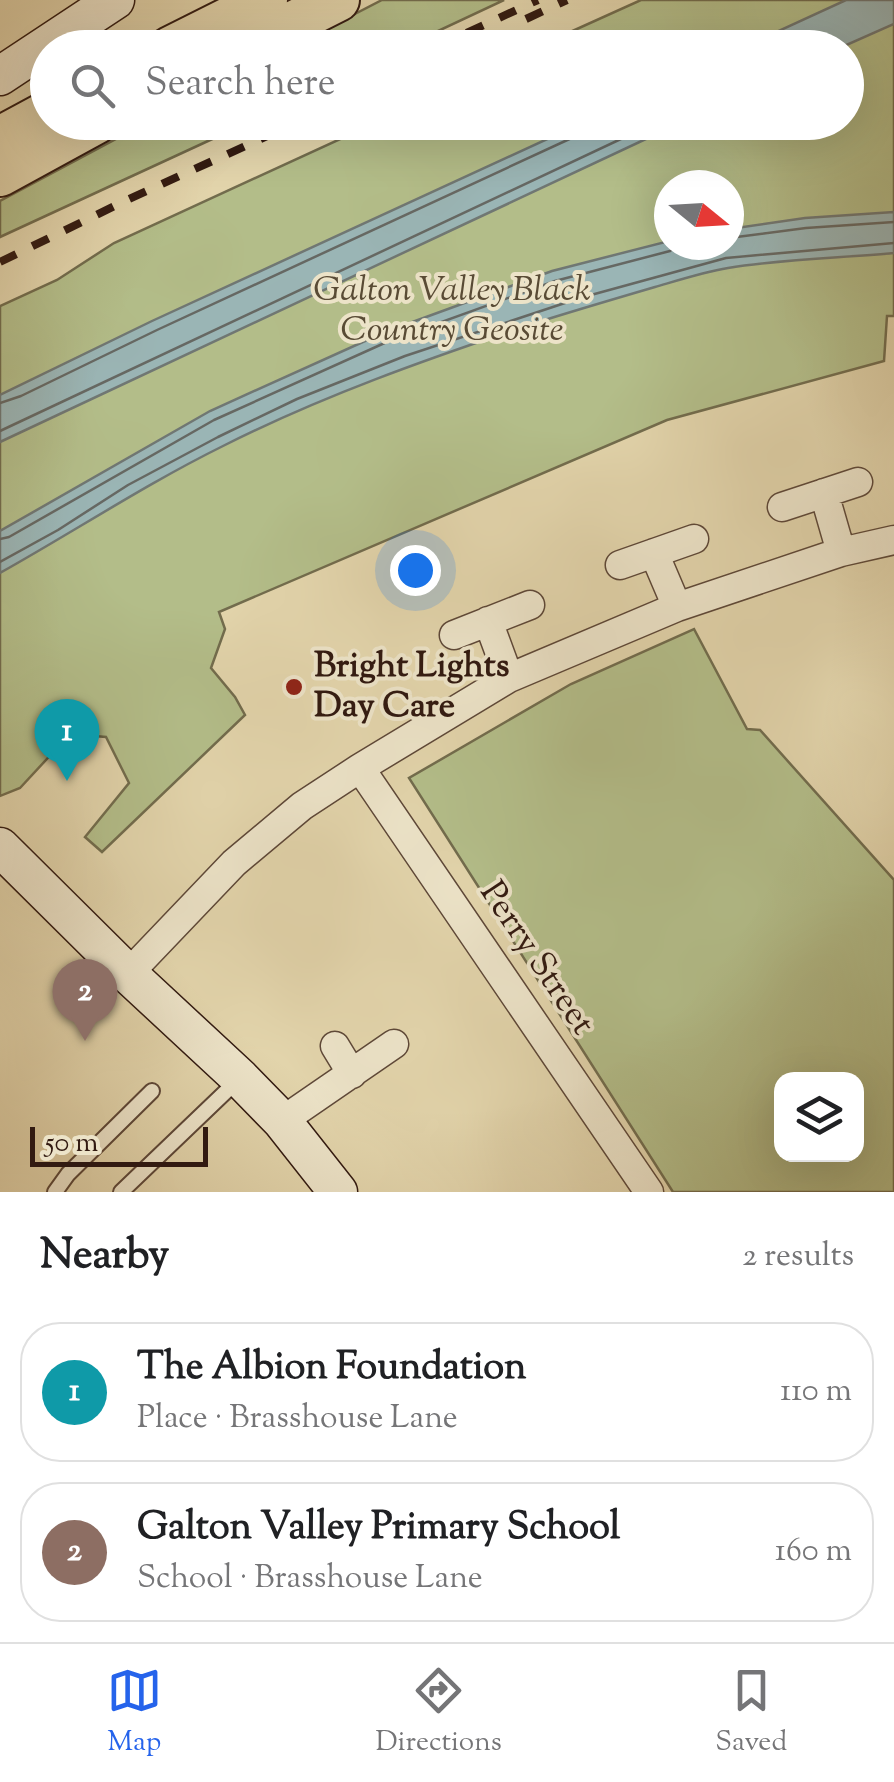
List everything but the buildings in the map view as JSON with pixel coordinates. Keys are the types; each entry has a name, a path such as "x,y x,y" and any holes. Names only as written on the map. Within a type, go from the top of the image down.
{"main road":[{"path":"206,30 266,0"},
{"path":"279,30 338,0"},
{"path":"0,138 30,122"},
{"path":"0,175 64,140"}],"street":[{"path":"70,30 115,0"},
{"path":"0,76 30,56"},
{"path":"782,507 858,482"},
{"path":"824,493 841,552"},
{"path":"620,565 694,539"},
{"path":"128,974 234,863 302,806 509,678 677,607 841,552 894,540"},
{"path":"654,553 677,607"},
{"path":"454,634 530,605"},
{"path":"488,622 509,678"},
{"name":"Perry Street","path":"360,768 649,1192"},
{"path":"0,848 240,1078 282,1121 338,1192"},
{"path":"282,1121 394,1044"},
{"path":"335,1046 352,1074"}],"lane":[{"path":"121,1192 240,1078"},
{"path":"55,1192 68,1174 152,1091"}],"green space":[{"path":"382,0 504,0 440,30 324,30"},
{"name":"Galton Valley Black Country Geosite","path":"641,0 894,0 894,316 887,316 884,361 667,420 219,612 225,629 211,668 245,715 102,852 85,837 129,783 106,737 70,734 20,788 0,796 0,306 57,280 114,243 338,140 864,140 864,30 575,30"},
{"path":"114,140 210,140 0,237 0,201"},
{"path":"694,629 747,729 760,730 894,880 894,1192 673,1192 409,778 571,684"}],"water":[{"path":"846,0 894,0 894,24 864,37 864,30 781,30"},
{"path":"545,140 644,140 0,442 0,395"},
{"path":"894,212 894,253 769,263 701,274 532,324 414,365 260,428 194,461 0,573 0,531 210,411 385,332 552,271 654,245 654,260 744,260 744,227"}],"railway":[{"path":"473,30 538,0"},
{"path":"526,19 567,0"},
{"path":"0,262 258,140"}],"place":[{"name":"Bright Lights Day Care","path":"294,687"},
{"name":"The Albion Foundation","path":"67,781"},
{"name":"Galton Valley Primary School","path":"85,1041"}]}
